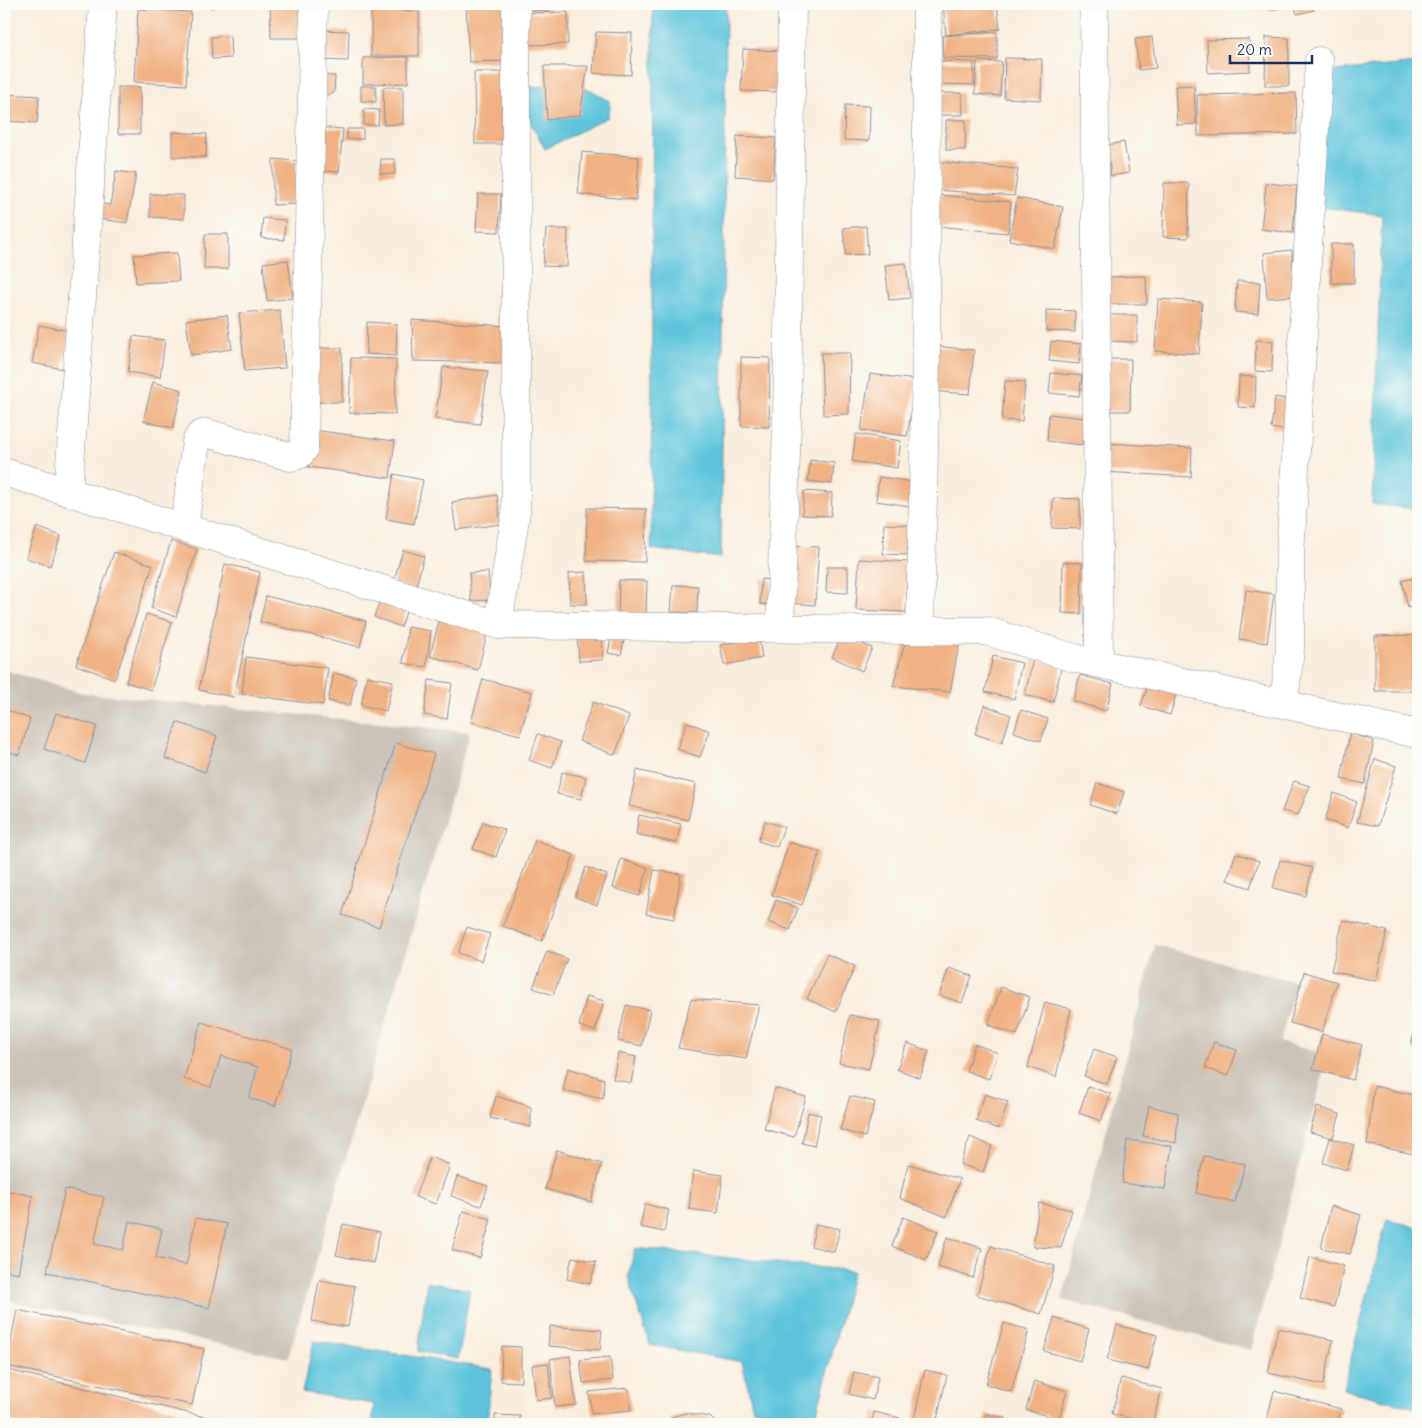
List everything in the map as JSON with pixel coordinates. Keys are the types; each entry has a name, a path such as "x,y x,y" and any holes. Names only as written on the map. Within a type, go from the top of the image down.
{"street":[{"path":"68,492 103,4"},
{"path":"184,528 196,442 200,435 206,433 291,457 299,455 304,449 314,4"},
{"path":"498,625 516,512 516,4"},
{"path":"780,628 787,424 792,4"},
{"path":"920,630 926,361 927,4"},
{"path":"1094,4 1099,663"},
{"path":"1284,704 1290,649 1290,555 1319,61"},
{"path":"4,472 498,625 986,631 1074,658 1418,734"}],"shaded area":[{"path":"4,670 83,693 470,732 288,1358 4,1300"},
{"path":"1155,945 1296,982 1280,1042 1328,1055 1251,1350 1062,1300"}],"water":[{"path":"653,4 726,4 721,558 651,549"},
{"path":"1418,63 1418,509 1372,504 1382,215 1319,207 1323,72"},
{"path":"565,85 591,90 611,102 608,117 545,149 528,118 524,93 531,87"},
{"path":"1387,1219 1418,1228 1418,1409 1343,1389"},
{"path":"635,1248 853,1271 814,1424 753,1409 742,1362 650,1345 628,1277"},
{"path":"427,1282 470,1290 458,1359 418,1351"},
{"path":"314,1341 492,1369 487,1424 372,1424 374,1404 302,1392"}],"building":[{"path":"209,4 229,4 229,5 210,8"},
{"path":"270,4 300,4 300,38 271,38"},
{"path":"466,4 508,4 511,61 469,62"},
{"path":"530,4 551,4 550,11 530,10"},
{"path":"943,4 997,4 1000,29 946,35"},
{"path":"1269,4 1287,4 1287,6 1270,10"},
{"path":"1294,4 1312,4 1314,10 1297,14"},
{"path":"138,9 191,12 186,85 134,82"},
{"path":"371,10 419,11 419,56 371,56"},
{"path":"568,12 568,44 526,45 526,13"},
{"path":"321,30 349,31 348,61 320,60"},
{"path":"596,32 632,33 631,75 593,73"},
{"path":"997,32 997,59 943,58 942,36"},
{"path":"230,36 231,58 212,59 211,37"},
{"path":"1152,37 1156,68 1139,70 1135,39"},
{"path":"1266,37 1289,38 1289,86 1265,86"},
{"path":"1249,39 1250,71 1208,73 1207,40"},
{"path":"743,49 780,51 779,92 741,91"},
{"path":"408,57 408,83 363,84 363,58"},
{"path":"1005,58 1042,59 1041,100 1004,98"},
{"path":"935,61 974,62 974,85 935,84"},
{"path":"977,61 1002,62 1000,96 975,94"},
{"path":"544,66 588,66 580,115 547,120"},
{"path":"474,72 505,72 506,144 475,144"},
{"path":"316,75 335,76 334,93 316,98"},
{"path":"1194,85 1196,124 1177,125 1175,86"},
{"path":"361,86 376,86 376,102 361,101"},
{"path":"118,87 140,87 140,134 118,134"},
{"path":"383,87 403,87 403,124 384,125"},
{"path":"931,93 962,93 963,115 931,115"},
{"path":"1296,93 1297,134 1198,136 1197,95"},
{"path":"4,94 39,96 37,123 4,121"},
{"path":"845,105 870,106 869,141 844,140"},
{"path":"364,109 379,110 378,125 364,125"},
{"path":"946,120 966,120 965,150 946,150"},
{"path":"315,127 343,129 339,172 311,170"},
{"path":"347,129 363,129 363,139 347,139"},
{"path":"172,132 207,134 206,157 172,157"},
{"path":"737,136 776,138 773,179 735,176"},
{"path":"1124,142 1129,173 1111,176 1107,145"},
{"path":"582,152 639,157 636,200 578,194"},
{"path":"273,159 297,161 296,204 273,205"},
{"path":"381,159 395,159 395,174 380,174"},
{"path":"940,162 1018,169 1014,196 937,190"},
{"path":"116,171 136,174 127,223 94,218 96,203 110,205"},
{"path":"1164,183 1189,183 1188,238 1163,237"},
{"path":"1266,183 1297,186 1293,233 1261,229"},
{"path":"150,194 184,195 184,219 150,217"},
{"path":"478,194 501,194 499,232 476,231"},
{"path":"939,195 1011,202 1008,233 936,226"},
{"path":"1017,198 1063,207 1055,249 1009,240"},
{"path":"263,218 285,220 284,240 261,238"},
{"path":"866,226 868,254 846,255 843,228"},
{"path":"546,229 568,229 567,267 543,266"},
{"path":"205,234 228,234 228,269 204,269"},
{"path":"1331,244 1354,244 1354,283 1331,283"},
{"path":"1292,250 1295,296 1267,298 1264,253"},
{"path":"177,253 179,281 136,283 134,255"},
{"path":"288,260 293,298 267,301 263,263"},
{"path":"906,263 910,298 889,300 885,265"},
{"path":"1146,276 1147,304 1109,304 1109,277"},
{"path":"1237,281 1260,282 1258,314 1235,312"},
{"path":"1158,299 1202,302 1199,354 1155,351"},
{"path":"280,310 285,368 245,371 239,313"},
{"path":"1046,310 1075,311 1075,332 1046,331"},
{"path":"227,315 232,349 191,355 186,320"},
{"path":"1105,315 1137,315 1137,342 1105,341"},
{"path":"412,320 506,326 504,363 413,361"},
{"path":"367,322 397,324 396,356 366,354"},
{"path":"39,325 70,331 63,369 32,363"},
{"path":"133,336 165,340 160,377 128,372"},
{"path":"1256,340 1273,341 1272,372 1255,371"},
{"path":"1051,341 1081,344 1079,364 1049,361"},
{"path":"934,346 974,350 970,394 930,391"},
{"path":"312,348 342,348 342,402 311,402"},
{"path":"821,353 850,353 849,414 823,415"},
{"path":"741,357 770,358 769,427 741,426"},
{"path":"351,358 396,359 395,414 349,413"},
{"path":"1107,359 1131,359 1130,411 1107,411"},
{"path":"443,367 488,371 480,424 435,419"},
{"path":"1051,373 1082,376 1079,396 1049,393"},
{"path":"870,374 916,380 907,436 861,430"},
{"path":"1239,376 1256,377 1255,408 1238,407"},
{"path":"1005,381 1025,382 1022,421 1002,420"},
{"path":"153,382 182,390 173,428 143,421"},
{"path":"1275,397 1293,400 1289,431 1271,428"},
{"path":"1049,414 1085,418 1082,445 1047,441"},
{"path":"313,430 395,441 390,478 308,467"},
{"path":"856,434 901,441 897,468 852,461"},
{"path":"1105,443 1192,448 1191,477 1103,472"},
{"path":"810,460 834,463 832,484 808,481"},
{"path":"394,474 423,480 414,524 386,519"},
{"path":"879,477 913,482 910,506 876,501"},
{"path":"804,491 832,493 831,516 802,515"},
{"path":"497,495 501,524 456,530 452,502"},
{"path":"1053,498 1080,499 1080,529 1052,528"},
{"path":"587,508 646,509 645,562 586,561"},
{"path":"884,524 909,525 908,555 883,554"},
{"path":"37,527 61,536 50,566 26,558"},
{"path":"171,541 197,549 176,617 151,608"},
{"path":"792,546 819,547 815,605 788,603"},
{"path":"403,550 424,556 415,590 393,583"},
{"path":"114,552 153,565 115,679 76,665"},
{"path":"859,559 908,562 906,612 856,610"},
{"path":"1063,562 1082,563 1081,614 1062,613"},
{"path":"225,564 260,572 234,697 199,690"},
{"path":"827,567 848,567 848,593 826,592"},
{"path":"488,572 490,600 471,601 469,573"},
{"path":"586,572 587,604 570,604 569,573"},
{"path":"1418,577 1418,605 1408,608 1402,581"},
{"path":"761,579 772,580 770,605 760,604"},
{"path":"619,580 647,581 646,615 618,615"},
{"path":"673,585 698,586 697,613 671,612"},
{"path":"1246,590 1274,594 1267,643 1239,639"},
{"path":"266,596 366,621 360,647 260,622"},
{"path":"380,600 407,609 401,627 374,617"},
{"path":"441,613 489,626 478,670 430,656"},
{"path":"146,614 172,622 151,690 126,682"},
{"path":"408,627 431,631 426,667 403,663"},
{"path":"602,633 603,660 579,661 577,635"},
{"path":"842,635 872,648 862,671 832,657"},
{"path":"1418,635 1418,691 1375,691 1375,636"},
{"path":"611,638 624,641 621,655 608,653"},
{"path":"759,638 762,658 724,665 720,645"},
{"path":"906,639 960,639 950,692 893,686"},
{"path":"993,656 1022,663 1014,699 985,692"},
{"path":"246,657 328,668 323,705 242,694"},
{"path":"1033,659 1062,665 1053,702 1025,695"},
{"path":"334,673 356,678 350,706 328,701"},
{"path":"1080,675 1113,684 1106,711 1073,701"},
{"path":"367,676 393,681 386,711 361,705"},
{"path":"483,679 532,692 520,735 471,722"},
{"path":"1150,679 1178,688 1170,715 1141,706"},
{"path":"429,680 452,683 447,719 424,715"},
{"path":"593,702 629,716 615,755 579,741"},
{"path":"984,705 1011,715 1002,743 975,734"},
{"path":"4,709 30,719 19,755 4,750"},
{"path":"1021,710 1048,719 1041,741 1014,732"},
{"path":"56,713 97,726 85,763 44,749"},
{"path":"177,722 217,736 205,772 165,758"},
{"path":"687,722 710,731 700,757 677,749"},
{"path":"1350,733 1374,741 1365,784 1341,779"},
{"path":"538,734 561,742 552,768 529,760"},
{"path":"396,743 434,754 379,927 342,915"},
{"path":"1375,759 1396,766 1378,826 1357,822"},
{"path":"637,770 696,784 688,820 629,806"},
{"path":"562,772 586,777 581,799 557,794"},
{"path":"1294,781 1310,786 1298,815 1282,811"},
{"path":"1097,783 1124,792 1117,814 1090,805"},
{"path":"1334,793 1357,802 1348,828 1325,820"},
{"path":"639,815 681,824 676,843 636,834"},
{"path":"765,821 784,827 777,847 758,841"},
{"path":"483,822 505,830 496,857 473,849"},
{"path":"535,840 574,855 542,941 503,926"},
{"path":"789,842 820,852 802,905 772,895"},
{"path":"1236,853 1259,861 1250,888 1227,880"},
{"path":"621,859 648,868 640,896 613,888"},
{"path":"1280,860 1312,868 1306,896 1273,888"},
{"path":"586,867 607,875 597,905 575,897"},
{"path":"654,870 681,874 674,919 646,914"},
{"path":"776,900 798,908 790,930 768,922"},
{"path":"1343,920 1387,931 1376,981 1331,971"},
{"path":"467,927 490,934 481,961 458,953"},
{"path":"547,951 567,959 553,995 533,988"},
{"path":"827,954 855,966 836,1012 807,999"},
{"path":"949,968 972,976 962,1003 939,995"},
{"path":"1304,972 1337,982 1322,1032 1290,1023"},
{"path":"1001,987 1030,997 1017,1035 988,1025"},
{"path":"587,996 604,1001 595,1031 579,1026"},
{"path":"691,999 759,1005 746,1059 678,1048"},
{"path":"1045,1002 1071,1009 1056,1077 1028,1067"},
{"path":"626,1005 650,1010 642,1046 618,1041"},
{"path":"850,1015 880,1021 869,1069 839,1063"},
{"path":"1418,1020 1418,1047 1411,1045"},
{"path":"201,1022 292,1049 275,1106 249,1098 258,1067 221,1056 211,1087 184,1079"},
{"path":"1322,1034 1362,1045 1353,1080 1313,1069"},
{"path":"1214,1042 1237,1050 1228,1076 1205,1068"},
{"path":"907,1043 929,1051 920,1078 897,1069"},
{"path":"975,1044 998,1053 989,1079 966,1071"},
{"path":"1094,1049 1117,1057 1107,1084 1084,1076"},
{"path":"618,1053 636,1057 631,1083 613,1079"},
{"path":"568,1068 604,1079 603,1099 563,1090"},
{"path":"1088,1086 1111,1094 1101,1121 1079,1113"},
{"path":"1374,1086 1418,1096 1418,1155 1367,1144"},
{"path":"775,1088 806,1097 794,1137 764,1129"},
{"path":"985,1094 1008,1102 999,1129 976,1121"},
{"path":"496,1096 531,1107 531,1127 490,1118"},
{"path":"850,1096 875,1102 865,1137 840,1130"},
{"path":"1149,1106 1178,1113 1176,1143 1143,1136"},
{"path":"1317,1107 1340,1114 1333,1138 1310,1132"},
{"path":"808,1112 821,1115 814,1146 802,1143"},
{"path":"970,1137 992,1146 983,1172 960,1164"},
{"path":"1330,1138 1354,1145 1347,1170 1323,1163"},
{"path":"1127,1140 1172,1146 1165,1189 1122,1183"},
{"path":"557,1150 602,1164 591,1202 545,1189"},
{"path":"1204,1156 1245,1164 1235,1202 1196,1193"},
{"path":"430,1157 450,1165 436,1204 415,1197"},
{"path":"908,1164 960,1179 946,1217 900,1198"},
{"path":"693,1171 723,1175 718,1213 689,1209"},
{"path":"457,1176 488,1186 481,1206 451,1196"},
{"path":"65,1189 104,1197 94,1244 123,1250 129,1221 162,1229 156,1258 186,1265 196,1218 227,1224 209,1308 47,1272"},
{"path":"4,1190 33,1196 18,1273 4,1270"},
{"path":"1039,1203 1072,1210 1061,1248 1033,1247"},
{"path":"645,1204 669,1210 664,1232 640,1227"},
{"path":"1331,1206 1361,1215 1350,1254 1321,1248"},
{"path":"463,1211 491,1219 480,1258 452,1250"},
{"path":"903,1217 938,1231 926,1260 892,1246"},
{"path":"343,1224 380,1232 373,1263 336,1255"},
{"path":"816,1224 840,1229 834,1252 811,1246"},
{"path":"947,1237 982,1248 973,1278 938,1267"},
{"path":"991,1246 1055,1266 1041,1314 977,1295"},
{"path":"572,1257 596,1262 590,1284 567,1279"},
{"path":"1310,1257 1344,1266 1334,1307 1300,1298"},
{"path":"319,1280 355,1286 348,1327 312,1321"},
{"path":"17,1310 204,1349 192,1405 6,1366"},
{"path":"1054,1318 1089,1329 1080,1361 1044,1351"},
{"path":"1004,1323 1029,1330 1011,1392 986,1384"},
{"path":"1117,1325 1157,1335 1148,1370 1107,1360"},
{"path":"550,1326 602,1330 600,1350 548,1346"},
{"path":"1278,1328 1333,1340 1323,1385 1268,1373"},
{"path":"502,1346 521,1347 521,1382 501,1381"},
{"path":"570,1356 576,1405 555,1407 550,1359"},
{"path":"610,1357 613,1380 583,1383 580,1360"},
{"path":"548,1363 552,1398 536,1400 532,1365"},
{"path":"4,1369 209,1418 207,1424 20,1424 4,1421"},
{"path":"925,1370 947,1375 936,1424 914,1419"},
{"path":"854,1372 878,1377 873,1400 849,1394"},
{"path":"1121,1378 1162,1389 1152,1424 1112,1414"},
{"path":"1034,1381 1067,1391 1059,1419 1026,1410"},
{"path":"628,1388 631,1410 592,1414 589,1392"},
{"path":"1274,1391 1341,1409 1337,1424 1266,1424"},
{"path":"874,1412 900,1418 899,1424 871,1424"},
{"path":"686,1413 710,1417 717,1424 675,1424 670,1417"},
{"path":"986,1414 1006,1418 1004,1424 984,1424"},
{"path":"495,1415 520,1416 520,1424 495,1424"}]}
